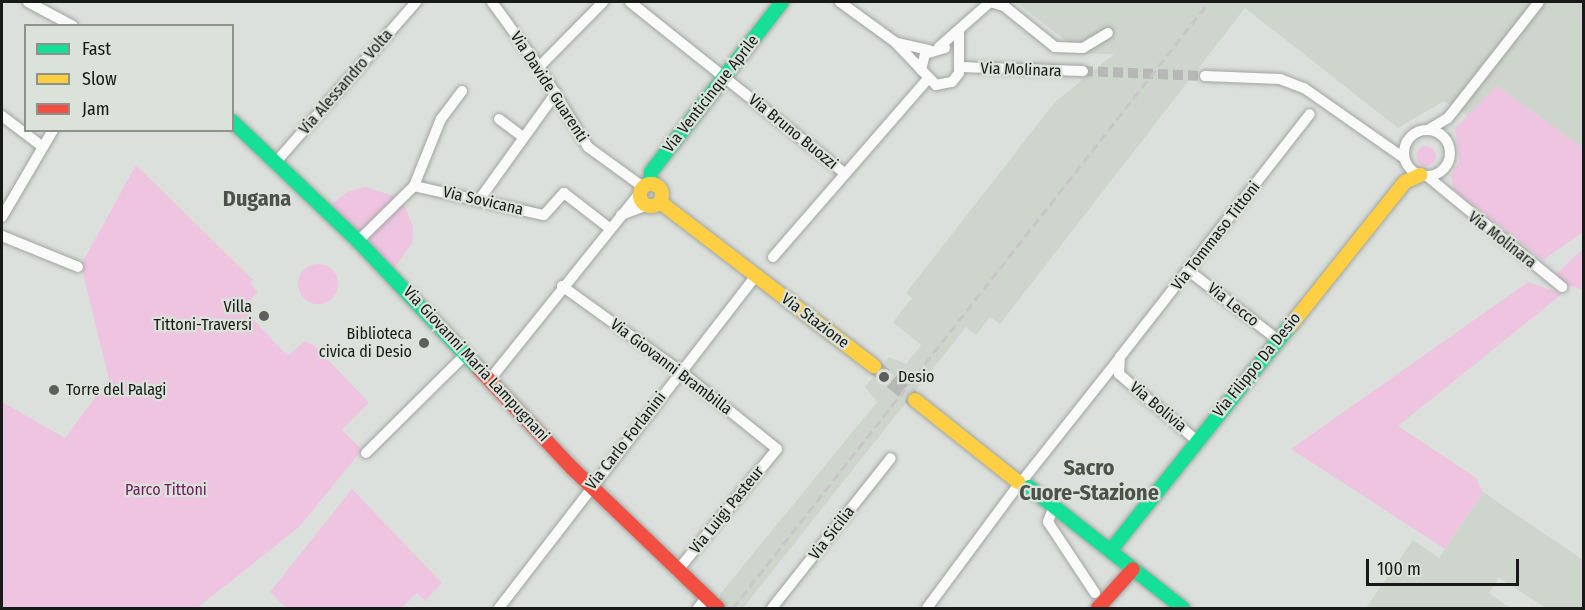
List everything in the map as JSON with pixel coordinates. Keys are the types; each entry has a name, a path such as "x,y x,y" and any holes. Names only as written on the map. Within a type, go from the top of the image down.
{"street":[{"path":"28,2 69,24"},
{"name":"Via Alessandro Volta","path":"276,162 416,2"},
{"name":"Via Davide Guarenti","path":"492,2 539,67 588,147 648,194"},
{"path":"539,67 603,2"},
{"name":"Via Bruno Buozzi","path":"630,2 844,173"},
{"path":"840,2 895,42 924,75"},
{"path":"773,257 924,75 934,49 959,31 990,2 1004,6 1055,47 1083,48 1108,33"},
{"path":"1379,145 1406,142 1448,118 1539,2"},
{"name":"Via Venticinque Aprile","path":"491,378 608,227 618,216 648,194 651,172 780,3"},
{"path":"895,42 934,49 959,62 959,31"},
{"name":"Via Molinara","path":"924,75 946,85 956,78 959,62 1083,71"},
{"path":"1205,76 1280,79 1304,88 1423,176 1440,172 1449,161 1446,140 1448,118"},
{"path":"358,241 414,186 441,119 462,91"},
{"path":"479,200 556,93"},
{"name":"Via Tommaso Tittoni","path":"1023,486 1035,467 1120,357 1311,114"},
{"path":"2,116 43,147"},
{"path":"499,119 523,137"},
{"name":"Via Giovanni Maria Lampugnani","path":"234,123 358,241 677,572 702,603 718,609"},
{"path":"1428,130 1446,140"},
{"path":"2,217 52,132"},
{"path":"1405,182 1406,142"},
{"path":"1440,172 1442,193"},
{"name":"Via Molinara","path":"1423,176 1562,287"},
{"name":"Via Filippo Da Desio","path":"1110,550 1405,182 1423,176"},
{"name":"Via Sovicana","path":"414,186 544,215 564,193 608,227"},
{"name":"Via Stazione","path":"648,194 874,366"},
{"path":"2,236 78,267"},
{"name":"Via Lecco","path":"1189,271 1277,339"},
{"name":"Via Carlo Forlanini","path":"499,609 680,371 756,276"},
{"name":"Via Giovanni Brambilla","path":"562,286 680,371 777,449"},
{"path":"366,453 467,353"},
{"path":"1105,378 1119,374 1120,357"},
{"name":"Via Bolivia","path":"1119,374 1197,440"},
{"path":"915,400 1183,609"},
{"name":"Via Luigi Pasteur","path":"677,572 777,449"},
{"name":"Via Sicilia","path":"772,609 891,458"},
{"path":"927,609 1005,504 1023,486"},
{"path":"1050,503 1048,522 1095,593"},
{"path":"1098,609 1133,569"}],"shaded area":[{"path":"1016,2 1583,2 1583,148 1497,86 1468,116 1444,101 1398,128 1245,8 1000,324 990,317 976,335 966,327 743,608 728,608 718,601 721,593 877,402 865,387 889,357 906,364 921,345 893,322 912,298 906,293 1055,102 1114,54 1083,54"},
{"path":"1483,492 1583,560 1583,608 1546,608 1499,578 1489,593 1510,608 1366,608 1413,540 1439,558"}],"green space":[{"path":"1497,86 1583,148 1583,232 1543,260 1453,189 1451,175 1459,162 1455,128"},
{"path":"1426,146 1433,149 1436,156 1433,163 1426,166 1419,163 1416,156 1419,149"},
{"name":"Parco Tittoni","path":"136,165 253,280 250,283 258,292 242,308 288,356 305,341 315,346 369,403 342,430 362,450 299,527 197,608 2,608 2,402 65,438 109,379 81,265"},
{"path":"365,187 397,197 358,235 329,207 347,192"},
{"path":"404,204 413,227 412,243 393,270 365,241"},
{"path":"1583,249 1583,290 1565,284 1556,274"},
{"path":"318,264 332,270 338,284 332,298 318,304 304,298 298,284 304,270"},
{"path":"1528,282 1562,294 1398,426 1476,478 1483,492 1445,549 1291,449"},
{"path":"352,489 442,583 425,601 417,593 401,608 286,608 270,592"}],"tunnel":[{"path":"1083,71 1205,76"},
{"path":"874,366 915,400"}],"railway":[{"path":"733,608 1209,2"}],"traffic: fast":[{"path":"650,184 651,172 782,2"},
{"path":"234,123 358,241 479,369"},
{"path":"1111,550 1290,326"},
{"path":"1029,487 1183,608"}],"traffic: slow":[{"path":"1290,326 1405,182 1420,175"},
{"path":"651,184 659,187 662,195 659,203 651,206 643,203 640,195 643,187 651,184"},
{"path":"660,202 874,366"},
{"path":"915,400 1018,482"}],"traffic: jam":[{"path":"479,369 572,468 718,608"},
{"path":"1098,608 1133,569"}],"place":[{"name":"Villa Tittoni-Traversi","path":"264,316"},
{"name":"Biblioteca civica di Desio","path":"424,343"},
{"name":"Desio","path":"884,377"},
{"name":"Torre del Palagi","path":"54,390"}],"district":[{"name":"Dugana","path":"257,199"},
{"name":"Sacro Cuore-Stazione","path":"1089,480"}]}
